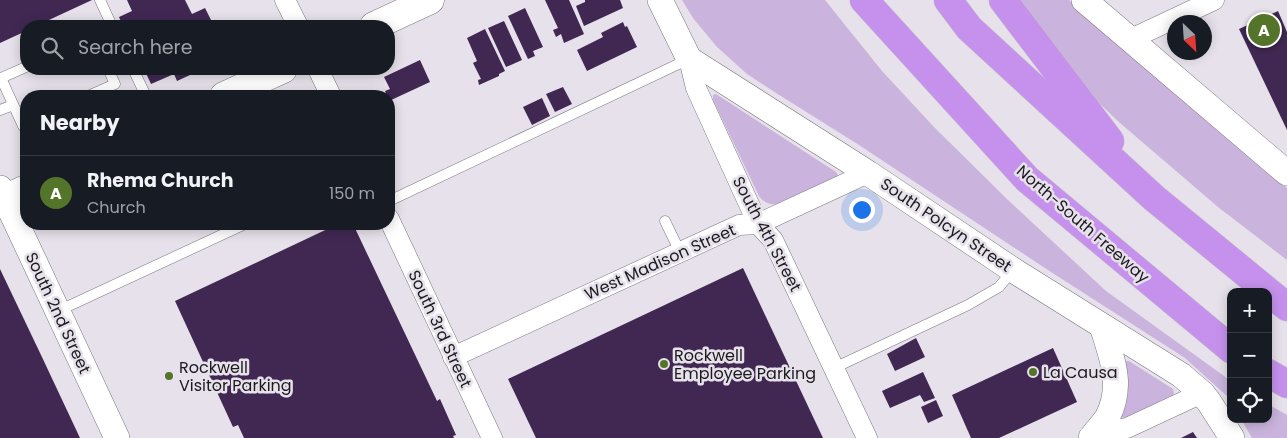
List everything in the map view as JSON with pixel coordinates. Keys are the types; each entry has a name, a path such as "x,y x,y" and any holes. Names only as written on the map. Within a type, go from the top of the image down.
{"highway":[{"path":"843,0 1027,179"},
{"name":"North-South Freeway","path":"864,0 1027,179 1227,346"},
{"path":"948,0 969,28 1154,198 1287,307"},
{"path":"1003,0 1154,198"},
{"path":"1272,375 1287,384"}],"main road":[{"path":"387,20 430,0"},
{"path":"237,90 270,75"}],"street":[{"path":"285,0 295,20"},
{"name":"South 4th Street","path":"660,0 689,59 696,88 758,224 773,240 867,438"},
{"path":"1084,0 1284,167"},
{"path":"1131,39 1214,0"},
{"name":"South Polcyn Street","path":"689,59 868,173 1013,270 1181,375 1202,393 1232,438"},
{"path":"321,75 327,90"},
{"name":"West Madison Street","path":"453,357 739,225 758,224 868,173"},
{"name":"South 2nd Street","path":"8,194 20,223"},
{"name":"South 2nd Street","path":"23,230 57,312 117,438"},
{"name":"South 3rd Street","path":"394,230 492,438"},
{"path":"1089,436 1106,420 1114,402 1116,379 1102,326"},
{"path":"1089,436 1127,428 1202,393"}],"lane":[{"path":"100,0 109,20"},
{"path":"395,198 689,59"},
{"path":"20,70 1,78 20,120"},
{"path":"102,90 115,84 111,75"},
{"path":"136,75 143,90"},
{"path":"0,110 13,105"},
{"path":"665,221 680,252"},
{"path":"57,312 232,230"},
{"path":"834,368 968,305 999,287 1013,270"}],"shaded area":[{"path":"682,0 825,0 882,71 934,127 1008,200 1106,291 1227,378 1227,396 1185,358 747,74 717,47 693,18"},
{"path":"1011,0 1069,0 1181,99 1287,188 1287,260 1218,207 1120,123 1082,87"},
{"path":"716,94 838,175 780,204 771,204 764,201 759,196 713,100 713,95"},
{"path":"1126,361 1129,361 1173,389 1173,395 1125,418 1121,417 1124,364"},
{"path":"1272,406 1287,415 1287,438 1252,438 1243,423 1272,423"}],"building":[{"path":"0,0 92,0 49,20 20,20 20,34 0,43"},
{"path":"127,0 185,0 192,14 205,8 211,20 120,20 119,17 132,11"},
{"path":"545,0 569,0 584,34 564,43 561,34 556,37 553,30 558,28"},
{"path":"585,0 620,0 623,8 584,26 576,6 585,2"},
{"path":"525,8 543,47 533,51 535,56 528,59 508,16"},
{"path":"1278,11 1287,32 1287,130 1239,29"},
{"path":"504,21 522,60 506,67 488,28"},
{"path":"623,22 625,27 627,26 637,47 587,71 577,50 603,37 601,33"},
{"path":"485,29 505,71 499,74 499,76 479,85 478,80 481,79 473,63 477,61 467,38"},
{"path":"420,60 430,82 395,98 395,90 388,90 390,89 384,77 395,75 395,72"},
{"path":"147,75 172,75 151,84"},
{"path":"174,75 190,75 177,81"},
{"path":"563,87 572,104 555,112 546,94"},
{"path":"542,98 550,116 532,125 523,107"},
{"path":"325,230 356,230 437,401 440,399 456,435 453,436 454,438 244,438 238,425 233,427 175,301"},
{"name":"Rockwell Employee Parking","path":"743,268 823,438 536,438 508,379"},
{"path":"0,269 41,355 80,438 0,438"},
{"path":"916,338 925,357 895,371 887,354"},
{"name":"La Causa","path":"1053,348 1077,402 999,438 971,438 952,395"},
{"path":"923,372 935,398 924,402 920,395 890,408 882,391"},
{"path":"936,400 943,416 928,423 921,407"},
{"path":"1193,432 1197,438 1181,438"}],"place":[{"name":"Rhema Church","path":"1264,30"},
{"name":"Rockwell Employee Parking","path":"664,364"},
{"name":"La Causa","path":"1033,372"},
{"name":"Rockwell Visitor Parking","path":"169,376"}]}
